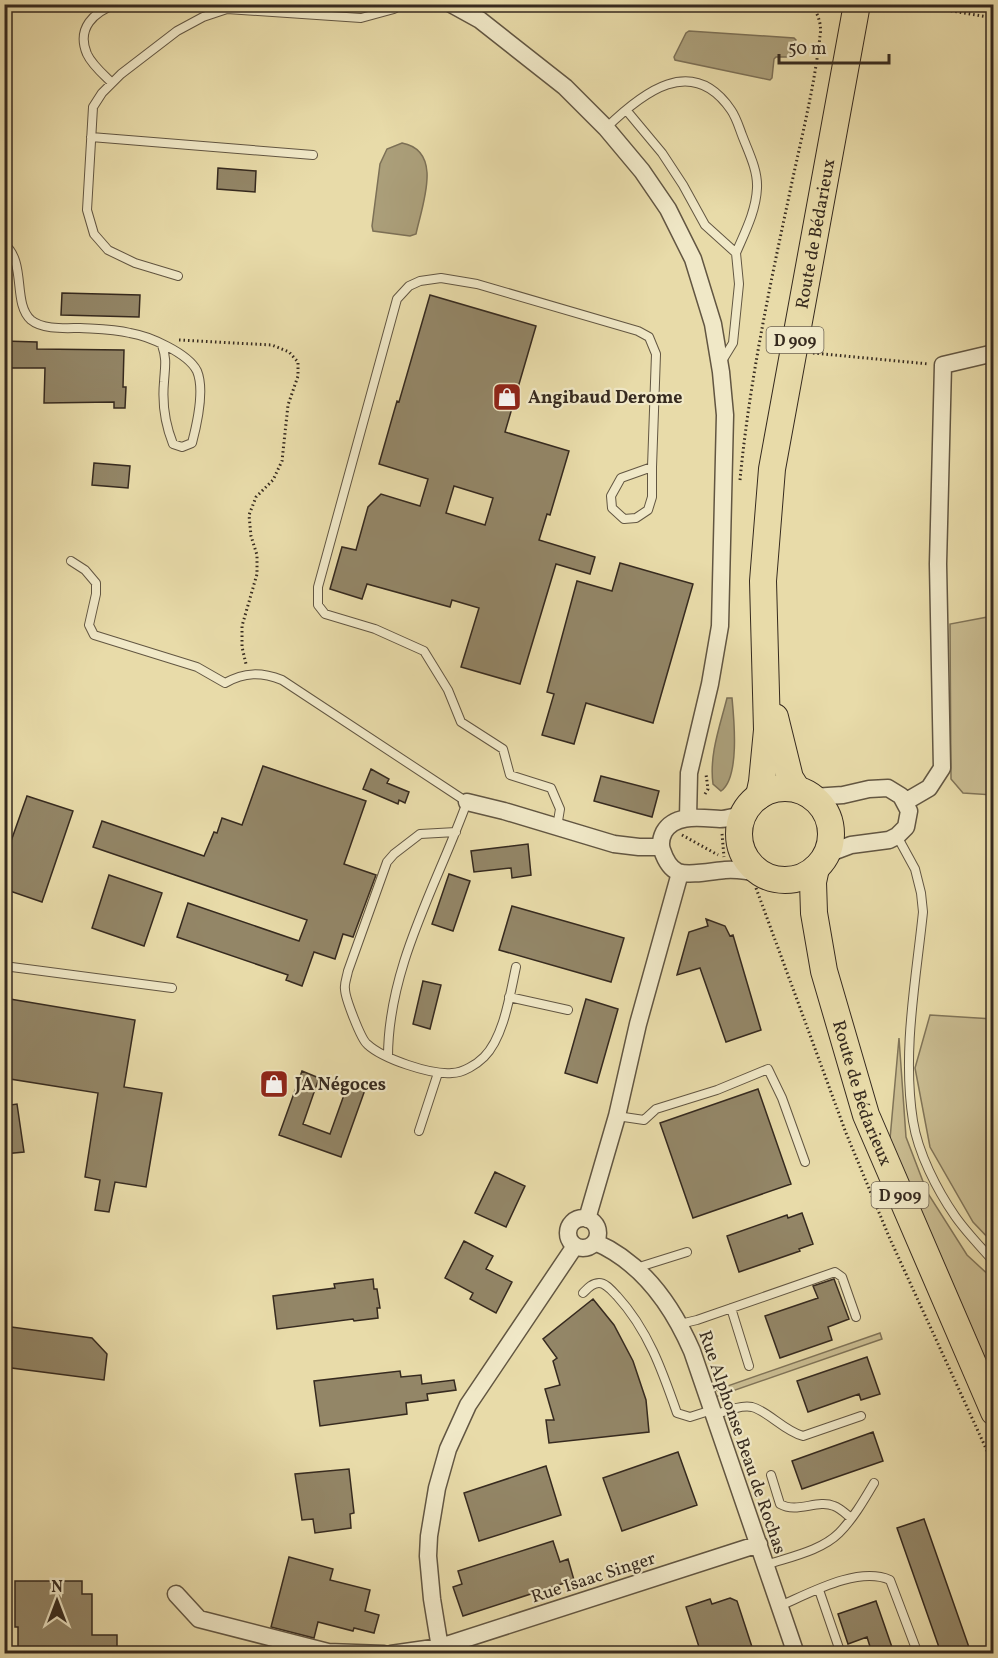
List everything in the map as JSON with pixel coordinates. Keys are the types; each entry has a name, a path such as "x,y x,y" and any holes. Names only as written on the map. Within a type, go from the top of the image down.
{"main road":[{"name":"Route de Bédarieux","path":"759,796 767,730 763,581 772,469 857,4"},
{"name":"Route de Bédarieux","path":"765,679 790,778 805,793"},
{"path":"784,788 805,793 822,806 828,817 831,842 822,861 806,875 793,879 766,880 751,866 743,854 739,835 743,815 750,804 771,790 784,788"},
{"name":"Route de Bédarieux","path":"822,861 813,882 814,913 825,971 866,1116 993,1412"},
{"name":"Route de Bédarieux","path":"766,880 795,897 825,971"}],"street":[{"path":"451,4 480,20 565,87 606,128 642,171 668,209 693,259 713,324 725,415 720,626 710,684 690,763 688,818"},
{"path":"905,802 929,788 942,768 938,564 944,365 993,353"},
{"path":"805,793 843,795 880,788 895,791 905,802 909,811 906,827 897,836 851,845 822,861"},
{"path":"467,802 614,844 660,847"},
{"path":"743,815 721,819 688,818 667,828 662,836 660,847 669,865 680,873 744,870 766,880"},
{"path":"587,1219 617,1116 638,1024 680,873"},
{"path":"577,1220 592,1221 598,1231 595,1242 586,1248 575,1246 569,1238 569,1227 577,1220"},
{"name":"Rue Alphonse Beau de Rochas","path":"595,1242 620,1254 649,1281 680,1324 692,1351 796,1653"},
{"path":"440,1650 432,1599 429,1536 437,1488 448,1449 468,1405 575,1246"},
{"name":"Rue Isaac Singer","path":"391,1653 440,1650 759,1544"},
{"path":"176,1594 198,1618 328,1652 384,1653"}],"lane":[{"path":"112,83 88,56 83,41 90,21 98,12 116,4"},
{"path":"176,4 361,18 394,9 403,4"},
{"path":"178,276 135,263 108,250 94,234 87,210 93,107 112,83 177,31 203,17 227,9"},
{"path":"606,128 644,95 670,82 694,81 715,91 733,111 754,167 757,187 751,217 736,253 739,284 734,343 720,364"},
{"path":"627,111 662,153 705,225 736,253"},
{"path":"91,137 312,155"},
{"path":"4,244 10,249 15,260 25,313 32,321 47,327 132,333 162,345 183,355 197,371 200,395 192,443 182,447 173,444 167,429 164,408 167,360 162,345"},
{"path":"557,827 561,809 551,788 510,775 503,749 460,722 448,690 424,651 375,628 325,614 318,605 318,586 397,299 409,286 420,280 441,278 477,284 638,331 649,337 657,354 651,497 648,510 636,518 624,519 612,508 611,496 621,478 652,467"},
{"path":"71,561 84,570 96,583 90,625 94,635 197,667 225,682 249,674 266,674 282,680 467,802 416,929 397,984 387,1032 387,1057"},
{"path":"456,832 420,834 387,862 348,971 345,990 357,1028 366,1044 387,1057 438,1073 455,1074 470,1067 492,1048 505,1015 516,967"},
{"path":"897,836 915,869 923,912 910,1040 909,1085 913,1123 921,1150 955,1216 993,1262"},
{"path":"4,966 172,988"},
{"path":"509,997 568,1010"},
{"path":"617,1116 644,1120 656,1109 717,1090 768,1069 782,1098 805,1162"},
{"path":"419,1131 438,1073"},
{"path":"636,1269 687,1252"},
{"path":"680,1324 835,1272 842,1277 856,1317"},
{"path":"583,1293 593,1284 600,1283 608,1287 628,1308 654,1351 677,1413 690,1417 753,1407 793,1433 803,1436 861,1416"},
{"path":"731,1308 750,1366"},
{"path":"771,1475 780,1504 788,1508 834,1506 851,1518"},
{"path":"766,1565 817,1547 838,1534 864,1501 874,1482"},
{"path":"780,1606 863,1575 879,1575 890,1580 918,1653"},
{"path":"819,1590 841,1653"}],"path":[{"path":"740,484 751,388 774,264 810,95 820,34 820,20 813,5 800,4"},
{"path":"911,4 993,18"},
{"path":"162,345 177,339 272,345 289,352 298,362 298,376 288,405 282,461 273,480 256,497 249,515 250,536 257,555 257,574 242,626 242,647 249,674"},
{"path":"793,351 944,365"},
{"path":"705,794 708,789 705,775 707,764"},
{"path":"667,828 724,858"},
{"path":"766,880 846,1133 890,1239 993,1466"}],"shaded area":[{"path":"689,31 794,38 796,40 791,57 774,59 770,80 675,60 674,57"},
{"path":"402,143 415,148 423,157 426,168 427,181 422,209 416,234 410,236 373,231 372,226 380,164 387,149"},
{"path":"993,616 993,795 963,793 951,779 950,624"},
{"path":"727,698 732,698 734,748 731,774 721,791 713,784 712,773 716,741"},
{"path":"930,1015 993,1019 993,1243 973,1222 930,1147 915,1068"},
{"path":"899,1038 906,1137 927,1192 967,1255 993,1279 993,1377 890,1139"},
{"path":"880,1333 882,1339 718,1396 720,1392 716,1390"}],"building":[{"path":"218,168 256,171 255,192 217,189"},
{"path":"62,293 140,295 139,317 61,315"},
{"path":"430,295 536,326 505,432 569,451 550,515 547,514 539,540 595,557 590,574 556,564 520,684 461,667 479,608 452,600 450,607 367,584 362,599 330,589 342,547 356,550 368,507 381,494 420,506 428,479 379,464 397,401 399,402","holes":["454,486 493,498 485,525 446,513"]},
{"path":"4,341 37,342 37,349 124,350 125,408 114,408 114,402 44,403 45,368 4,368"},
{"path":"94,463 130,466 128,488 92,485"},
{"path":"620,563 693,584 653,723 586,703 574,744 542,735 554,694 547,692 577,581 612,591"},
{"path":"263,766 366,801 344,864 376,875 353,937 343,934 335,959 314,952 302,986 286,980 288,975 177,937 188,903 299,941 307,920 93,847 102,821 204,856 214,832 217,833 222,818 242,825"},
{"path":"371,769 389,779 387,783 409,792 405,803 399,800 398,804 363,789"},
{"path":"601,776 659,791 652,817 594,801"},
{"path":"27,796 73,811 42,902 4,889 4,861"},
{"path":"528,844 531,875 512,878 511,868 474,872 471,851"},
{"path":"449,874 470,881 453,931 432,924"},
{"path":"109,875 162,893 144,946 92,928"},
{"path":"512,906 624,938 611,982 499,950"},
{"path":"706,919 725,926 730,936 733,935 761,1030 726,1042 700,968 677,975 689,932 708,926"},
{"path":"423,981 441,985 430,1029 413,1024"},
{"path":"4,998 135,1020 124,1087 162,1093 146,1187 115,1182 109,1212 95,1210 100,1180 85,1177 98,1093 4,1078"},
{"path":"586,999 618,1009 597,1083 565,1073"},
{"path":"302,1071 319,1078 303,1124 330,1134 349,1081 366,1087 341,1157 279,1135"},
{"path":"758,1089 791,1184 693,1218 660,1123"},
{"path":"17,1104 24,1152 4,1154 4,1106"},
{"path":"495,1172 525,1186 506,1227 475,1213"},
{"path":"802,1213 813,1244 799,1249 800,1251 739,1272 727,1236 787,1215 788,1218"},
{"path":"464,1241 493,1256 486,1269 512,1282 496,1313 470,1299 473,1293 445,1278"},
{"path":"373,1279 380,1308 377,1308 378,1318 277,1329 273,1296 335,1288 334,1284"},
{"path":"834,1279 849,1319 828,1327 832,1340 780,1358 765,1316 818,1298 813,1286"},
{"path":"593,1299 614,1325 633,1361 646,1400 649,1432 549,1443 546,1420 554,1420 545,1389 560,1385 553,1361 557,1358 543,1339"},
{"path":"4,1326 92,1338 107,1354 104,1380 4,1367"},
{"path":"867,1357 880,1394 861,1400 859,1394 808,1412 797,1381"},
{"path":"400,1371 401,1377 421,1375 422,1384 454,1380 456,1390 427,1394 428,1400 406,1403 407,1414 320,1426 314,1381"},
{"path":"873,1432 883,1461 802,1489 792,1461"},
{"path":"678,1452 697,1505 622,1531 603,1478"},
{"path":"546,1466 561,1515 479,1541 464,1493"},
{"path":"349,1469 354,1513 350,1514 351,1528 315,1533 313,1519 302,1520 295,1474"},
{"path":"924,1519 971,1653 941,1653 897,1528"},
{"path":"553,1541 560,1562 568,1559 574,1580 463,1616 453,1587 462,1584 458,1571"},
{"path":"289,1557 333,1569 330,1580 370,1590 365,1611 379,1615 374,1633 354,1628 353,1631 318,1622 314,1638 271,1627"},
{"path":"15,1581 82,1581 82,1594 92,1594 92,1635 117,1635 117,1653 18,1653 18,1627 15,1627"},
{"path":"730,1598 737,1601 754,1653 701,1653 686,1607 710,1599 712,1604"},
{"path":"876,1601 894,1653 872,1653 867,1637 848,1644 838,1614"}],"place":[{"name":"Angibaud Derome","path":"507,397"},
{"name":"JA Négoces","path":"274,1084"}]}
